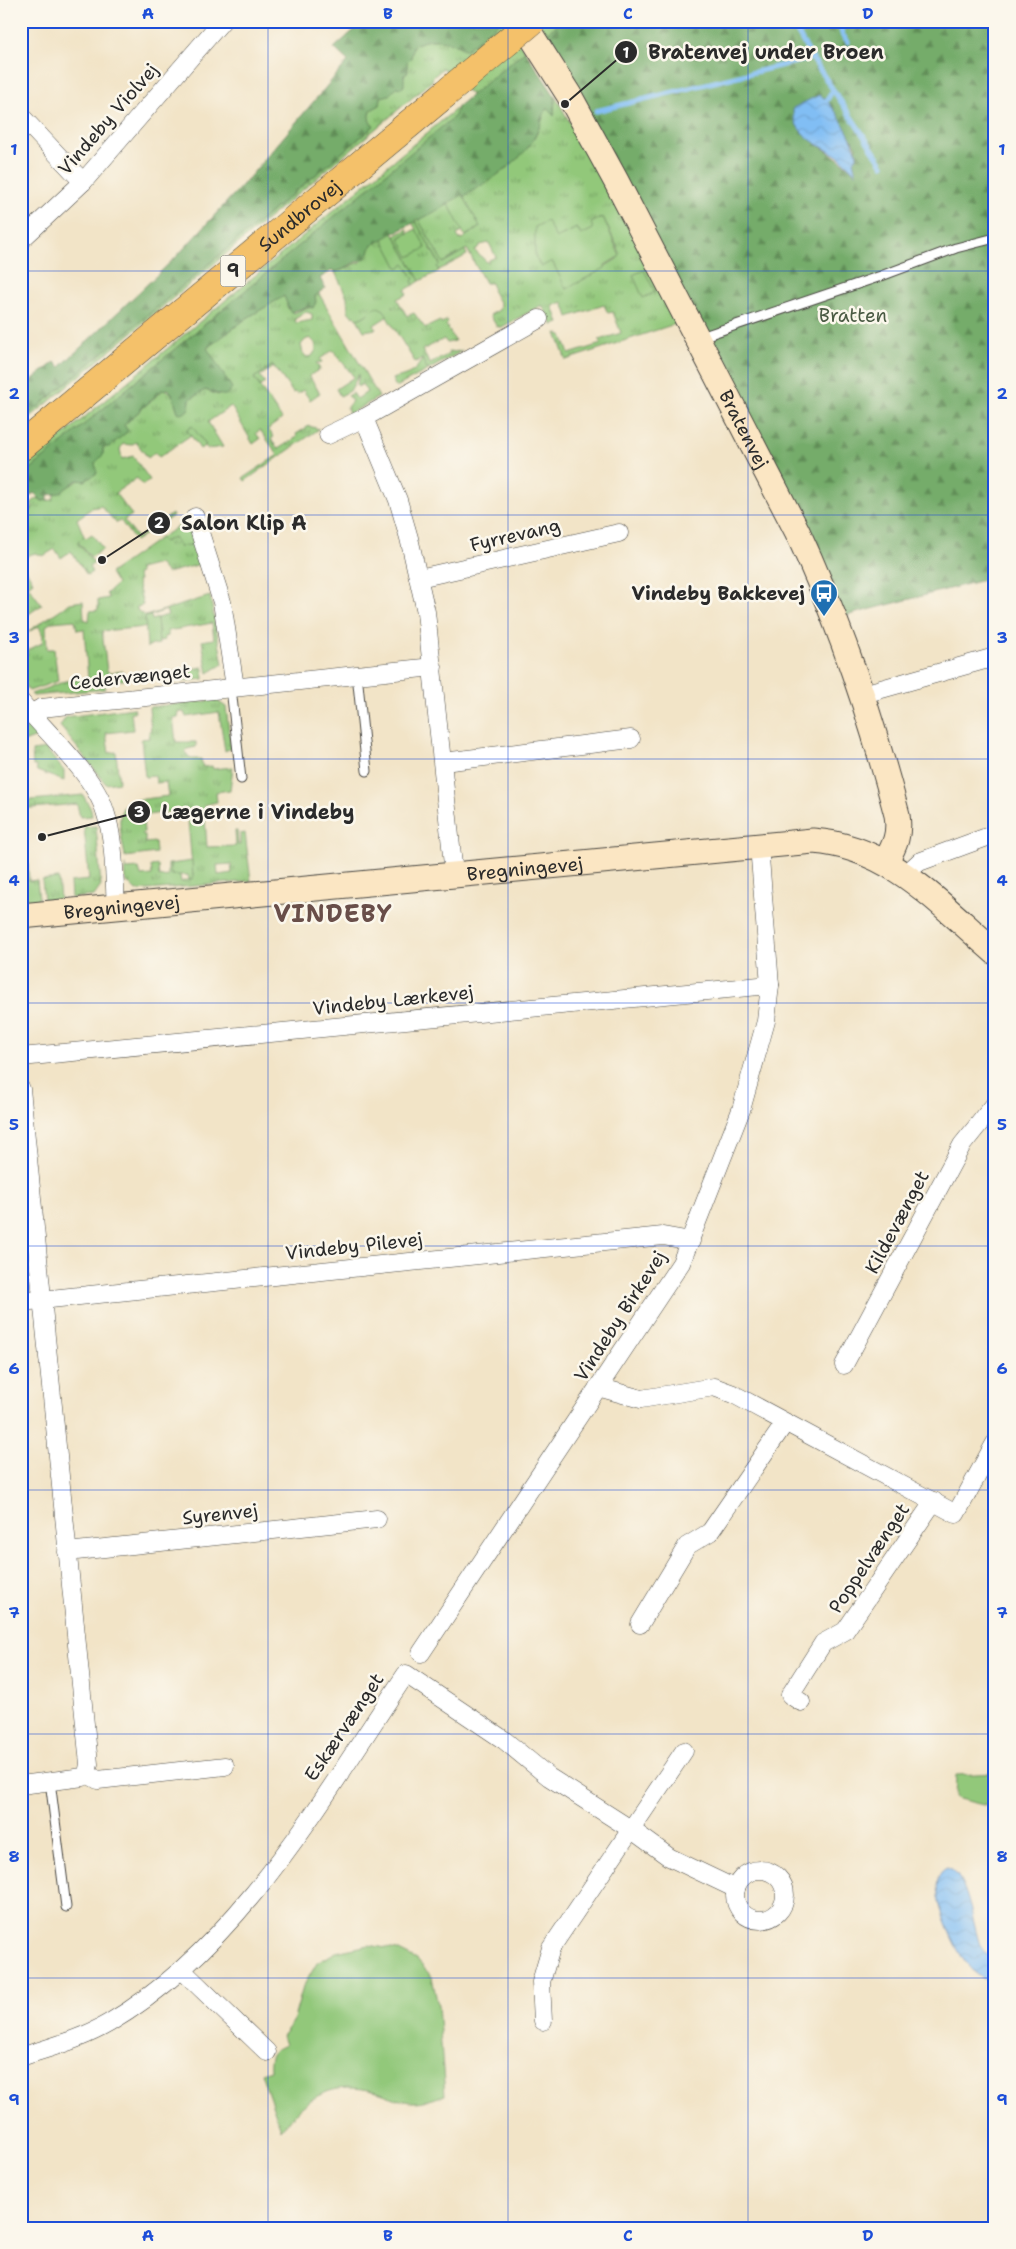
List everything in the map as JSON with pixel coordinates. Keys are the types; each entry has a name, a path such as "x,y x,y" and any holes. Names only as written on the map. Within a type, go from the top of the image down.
{"main road":[{"name":"Sundbrovej","path":"21,448 532,21"}],"street":[{"name":"Bratenvej","path":"522,21 569,95 698,338 805,549 827,602 860,695 893,799 899,826 895,868"},
{"name":"Vindeby Violvej","path":"21,240 83,182 220,22"},
{"path":"21,116 83,182"},
{"path":"328,436 364,418 539,319"},
{"path":"364,418 398,500 426,612 454,874"},
{"path":"196,518 222,602 233,688"},
{"name":"Fyrrevang","path":"419,578 619,533"},
{"path":"860,695 995,657"},
{"name":"Cedervænget","path":"26,708 41,708 433,667"},
{"path":"26,708 84,775 102,803 110,831 116,907"},
{"path":"442,762 631,739"},
{"path":"895,868 919,862 995,834"},
{"name":"Bregningevej","path":"21,916 454,874 759,846 826,842 854,848 895,868 995,952"},
{"name":"Vindeby Birkevej","path":"421,1653 598,1387 674,1278 691,1241 742,1110 766,1022 770,985 759,846"},
{"name":"Vindeby Lærkevej","path":"21,1057 770,985"},
{"path":"21,1089 89,1764 87,1774"},
{"name":"Kildevænget","path":"844,1365 962,1145 995,1104"},
{"name":"Vindeby Pilevej","path":"21,1302 663,1236 691,1241"},
{"name":"Poppelvænget","path":"598,1387 641,1399 714,1387 733,1394 956,1514 995,1443"},
{"path":"640,1624 688,1546 710,1532 785,1423"},
{"name":"Poppelvænget","path":"801,1702 790,1696 823,1643 845,1631 934,1501"},
{"name":"Syrenvej","path":"67,1552 377,1519"},
{"name":"Eskærvænget","path":"21,2057 78,2038 109,2023 182,1970 223,1930 255,1891 312,1812 406,1674 504,1740 549,1777 632,1830 670,1858 736,1889"},
{"path":"542,2021 541,1982 551,1948 684,1751"},
{"path":"87,1774 98,1780 225,1766"},
{"path":"21,1785 78,1778 87,1774"},
{"path":"182,1970 267,2052"}],"lane":[{"path":"698,338 881,276 956,248 995,238"},
{"path":"357,674 367,771"},
{"path":"233,688 241,779"},
{"path":"50,1781 66,1907"}],"green space":[{"path":"364,21 386,23 501,21 466,50 440,40 427,41 413,46 411,58 407,62 408,72 404,75 404,86 401,88 397,87 389,95 381,97 380,105 371,110 369,120 374,126 21,421 21,388 55,362 60,367 177,256 247,180 348,61 334,48"},
{"path":"503,21 525,51 472,96 443,68 432,78 433,80 391,116 21,425 21,421 374,126 369,120 371,109 380,105 381,97 400,83 407,68 407,62 411,58 413,46 427,41 440,40 466,50"},
{"path":"538,21 561,21 546,34"},
{"name":"Bratten","path":"561,21 995,21 995,226 991,233 995,238 995,577 841,617 546,34","holes":["825,97 856,146 857,157 853,161 855,173 809,138 796,124"]},
{"path":"525,51 555,96 554,116 548,108 546,109 533,140 512,164 474,190 371,246 366,258 344,269 334,272 333,270 320,278 325,288 315,296 316,302 313,308 308,307 290,312 284,296 247,318 207,348 232,388 226,395 205,390 190,399 189,409 183,414 178,412 172,393 168,389 162,390 124,425 128,431 109,447 103,447 103,455 95,463 97,473 85,481 77,480 60,493 48,495 48,500 42,501 34,493 27,498 32,510 21,523 21,477 455,116 457,107"},
{"path":"555,96 681,322 566,360 556,333 562,335 569,354 601,344 599,340 621,333 613,312 608,313 604,305 568,317 563,302 553,306 559,323 553,325 542,305 500,328 499,326 497,327 490,315 499,310 500,304 492,290 491,283 485,283 467,249 443,263 418,219 448,203 463,231 457,235 460,240 480,227 463,195 504,170 523,153 536,135 548,107 554,115","holes":["603,217 620,253 617,259 567,289 552,261 556,238 577,228 581,235 594,229 591,223","489,243 496,257 489,260 488,263 475,251 480,245"]},
{"path":"457,108 456,116 21,477 21,470"},
{"path":"463,195 480,227 465,236 448,203"},
{"path":"603,217 620,256 605,265 605,268 566,289 552,261 541,267 535,256 535,227 547,221 556,238 577,228 581,235 593,229 591,223"},
{"path":"418,219 443,263 465,250 467,255 439,270 437,267 440,264 415,220"},
{"path":"415,220 440,265 437,267 439,271 420,281 395,236 407,229 408,232 399,238 426,248 412,222"},
{"path":"416,229 426,248 409,257 399,238"},
{"path":"393,233 420,281 414,285 412,281 414,279 405,264 398,268 383,239"},
{"path":"383,239 398,267 405,263 414,280 412,281 414,285 405,290 407,294 397,299 407,316 414,313 425,328 440,321 441,324 447,320 448,323 446,325 455,341 447,343 444,339 422,350 430,364 449,354 448,352 462,351 428,370 422,359 415,362 382,309 376,309 357,319 348,311 347,297 335,272 361,262 371,246"},
{"path":"644,270 655,292 643,298 633,275"},
{"path":"318,292 379,397 349,414 347,407 352,401 348,396 353,393 357,399 367,392 362,384 358,387 357,385 359,374 350,391 340,396 336,389 354,377 333,350 320,359 322,362 316,363 320,369 309,376 320,393 310,400 303,390 297,394 293,393 273,365 254,378 282,419 268,429 274,437 271,439 278,449 297,437 296,434 309,426 319,429 245,481 243,478 278,455 260,430 256,433 260,439 253,444 231,406 208,422 223,447 208,449 187,430 191,435 159,457 155,452 148,458 136,442 131,445 123,444 120,449 122,459 133,456 150,480 143,485 137,478 115,493 132,515 124,520 137,538 172,514 173,516 135,541 120,520 116,523 101,506 92,508 77,519 84,536 78,543 94,563 89,567 92,572 87,575 71,551 61,558 55,549 43,556 36,553 28,555 23,564 33,582 28,586 42,605 21,619 21,523 33,507 31,503 38,498 42,501 53,500 55,493 96,470 95,463 103,455 103,447 128,431 124,425 164,389 172,393 178,412 189,409 190,399 205,390 218,395 207,348 247,318 284,296 287,301 287,307 294,313 315,304 315,296","holes":["306,312 312,314 312,320 296,323 295,319","310,338 315,343 316,350 312,356 307,357 303,353 301,345"]},
{"path":"378,307 384,310 388,316 374,325 376,329 364,331 357,319"},
{"path":"422,359 428,370 396,387 392,379 413,371"},
{"path":"273,365 279,374 273,367 260,376 265,383 260,386 254,378"},
{"path":"192,426 206,445 200,449 187,430"},
{"path":"179,526 189,530 194,544 180,547 174,537 164,542 160,538"},
{"path":"92,534 103,549 91,557 78,542 84,536 86,538"},
{"path":"174,537 180,547 194,544 201,564 167,573 159,564 139,569 140,573 137,574 139,580 137,581 143,605 137,607 137,610 145,616 210,596 223,664 208,673 202,641 214,639 212,623 168,631 168,636 164,637 165,640 159,641 157,618 168,615 166,610 146,617 146,627 102,631 107,671 110,673 123,671 124,680 106,680 105,689 33,696 31,694 66,681 88,679 84,629 77,630 75,620 52,622 46,626 47,649 54,649 58,681 29,691 21,681 21,659 28,654 26,651 42,643 43,636 39,626 21,636 70,603 83,601 84,619 89,621 90,611 98,610 98,600 109,598 106,594 117,584 110,573 160,538 164,542"},
{"path":"151,616 152,620 157,618 159,644 148,646 147,648 145,617"},
{"path":"203,667 204,679 173,682 168,675 164,675 164,673"},
{"path":"216,700 226,707 231,748 225,751 219,712 186,717 184,712 179,712 178,717 173,718 176,742 196,742 196,747 187,749 185,752 191,759 201,759 203,767 212,766 213,769 233,767 230,790 216,792 217,802 204,805 207,847 236,846 235,831 237,831 238,845 240,845 240,834 245,833 251,881 136,891 126,881 125,865 127,869 139,868 141,876 152,875 151,866 158,865 159,877 168,876 168,864 170,864 171,875 180,874 181,882 193,878 187,809 148,815 143,821 144,832 142,834 145,835 145,843 155,842 156,853 125,857 120,828 123,807 128,801 168,796 166,782 156,783 155,776 145,777 141,739 150,738 149,707","holes":["231,864 232,873 218,875 217,865"]},
{"path":"134,708 135,712 131,712 133,730 106,733 109,753 116,752 119,782 106,784 60,726 66,717"},
{"path":"28,727 37,737 21,743 21,733"},
{"path":"46,749 64,771 64,781 37,771 36,766 33,766 32,751"},
{"path":"83,795 91,809 92,816 80,817 77,804 21,809 21,801"},
{"path":"96,826 101,886 94,896 71,898 70,882 89,880 84,827"},
{"path":"192,861 193,878 189,880 188,875 171,875 170,864"},
{"path":"21,864 28,864 29,881 37,880 39,899 21,903"},
{"path":"58,878 60,899 44,900 42,880"},
{"path":"995,1773 995,1808 955,1798 956,1775"},
{"path":"369,1945 397,1950 417,1960 432,1977 438,2006 445,2095 426,2101 410,2102 361,2089 347,2088 334,2090 311,2100 281,2130 261,2073 270,2070 272,2054 285,2045 282,2036 293,2022 303,1987 317,1963 336,1952"}],"water":[{"path":"819,95 830,104 853,143 857,157 853,161 856,174 839,157 816,144 802,133 797,126 793,108"},
{"path":"947,1868 960,1879 980,1945 995,1963 995,1988 968,1966 949,1931 939,1900 937,1886 940,1875"}],"waterway":[{"path":"596,111 812,58 791,21"},
{"path":"839,21 842,34 848,42"},
{"path":"812,58 883,165"},
{"path":"827,100 833,90"}],"place":[{"name":"Bratenvej under Broen","path":"565,104"},
{"name":"Salon Klip A","path":"102,560"},
{"name":"Vindeby Bakkevej","path":"824,617"},
{"name":"Lægerne i Vindeby","path":"42,837"}],"district":[{"name":"VINDEBY","path":"333,914"}]}
